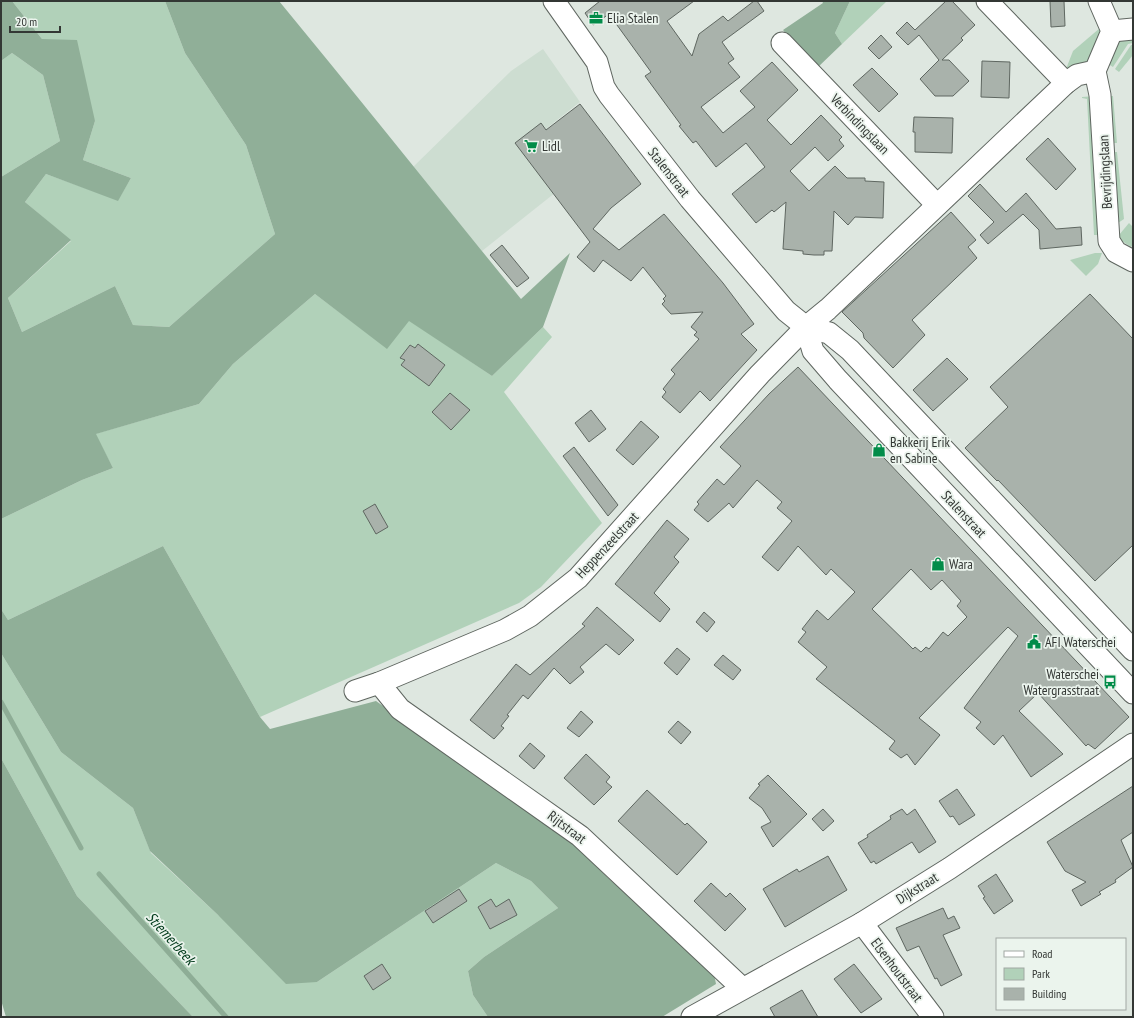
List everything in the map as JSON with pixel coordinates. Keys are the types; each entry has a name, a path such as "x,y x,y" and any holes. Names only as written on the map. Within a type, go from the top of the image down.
{"street":[{"name":"Stalenstraat","path":"554,1 598,62 604,87 609,95 685,193 786,311 806,327 829,333 850,350 1133,650"},
{"path":"987,1 1066,83"},
{"path":"806,327 828,309 1066,83 1076,75 1095,71 1112,31 1099,1"},
{"path":"1112,31 1133,29"},
{"name":"Verbindingslaan","path":"782,43 937,206"},
{"name":"Bevrijdingslaan","path":"1095,71 1100,94 1109,241 1116,252 1133,260"},
{"name":"Stalenstraat","path":"806,327 813,351 829,370 1133,693"},
{"name":"Heppenzeelstraat","path":"355,691 378,683 505,630 530,616 578,578 760,374 806,327"},
{"path":"829,370 835,356 841,352 850,350"},
{"path":"1117,676 1133,661"},
{"name":"Rijtstraat","path":"378,683 400,709 580,836 742,988"},
{"name":"Dijkstraat","path":"692,1017 862,923 950,868 1133,744"},
{"name":"Elsenhoutstraat","path":"862,923 933,1017"}],"shaded area":[{"path":"543,49 580,102 547,128 580,173 482,251 413,167 511,71"}],"green space":[{"path":"1,1 12,1 42,39 77,40 95,121 83,160 131,178 118,201 46,174 25,202 71,240 8,298 22,332 115,286 133,325 169,327 275,234 246,145 185,53 165,1 279,1 521,299 570,253 543,327 492,376 409,321 387,349 315,294 233,364 199,404 96,434 113,468 82,480 1,519 1,177 60,141 43,75 12,53 1,61"},
{"path":"12,1 165,1 185,53 246,145 275,234 169,327 133,325 115,286 22,332 8,298 71,241 25,202 46,174 118,200 131,178 83,160 95,121 42,39"},
{"path":"822,1 850,1 835,33 842,44 817,68 783,30 823,3"},
{"path":"850,1 887,1 842,44 835,33"},
{"path":"1100,28 1098,44 1092,57 1081,66 1066,69 1073,51"},
{"path":"1133,35 1133,43 1128,44 1113,67 1108,64 1120,39"},
{"path":"1131,45 1133,45 1133,55 1119,72 1115,69"},
{"path":"12,53 43,75 60,141 1,177 1,61"},
{"path":"1095,96 1099,235 1094,235 1087,99 1082,98"},
{"path":"1105,96 1113,96 1117,143 1113,143"},
{"path":"1112,152 1117,152 1124,219 1118,223"},
{"path":"1129,223 1133,227 1133,245 1131,247 1119,239 1119,235"},
{"path":"1095,253 1102,253 1098,264 1086,276 1070,260"},
{"path":"315,294 387,348 409,320 492,376 543,327 552,337 504,392 602,523 541,587 519,603 260,717 163,546 8,620 1,609 1,519 82,480 113,468 95,434 199,404 233,364"},
{"path":"163,546 260,717 270,729 376,701 570,841 608,878 704,962 714,974 716,984 662,1017 488,1017 473,995 468,971 484,957 558,908 531,881 496,863 317,982 286,984 218,915 150,851 133,808 61,752 1,653 1,609 8,620"},
{"path":"1,653 61,752 133,808 151,853 218,915 317,982 496,863 531,881 558,908 484,957 468,971 473,995 488,1017 193,1017 77,896 1,758"},
{"path":"1,758 77,896 193,1017 6,1017 1,1000"}],"building":[{"path":"600,1 694,1 667,21 692,56 699,34 723,16 728,21 754,1 757,1 764,11 722,42 734,59 728,63 740,77 701,107 723,133 755,107 740,91 772,62 798,90 767,120 791,145 821,115 842,137 839,140 844,146 828,161 815,147 790,171 809,191 835,166 847,178 865,178 865,181 884,182 883,218 855,217 848,225 834,211 832,251 824,251 824,255 814,255 803,254 803,251 783,249 786,202 774,212 772,210 756,223 732,194 765,167 746,143 716,167 696,141 693,143 679,126 681,125 645,76 651,72 609,14 593,25 585,13"},
{"path":"946,1 952,1 975,25 961,38 963,40 942,60 949,60 969,81 953,96 935,96 920,79 939,60 919,35 908,45 896,33 907,22 915,30"},
{"path":"1050,1 1064,1 1065,26 1051,27"},
{"path":"881,35 892,47 879,59 868,48"},
{"path":"982,61 1010,62 1009,98 981,97"},
{"path":"872,68 898,94 879,112 853,85"},
{"path":"580,104 641,184 611,208 593,229 619,250 664,214 723,283 754,324 741,334 757,350 710,401 700,391 680,413 662,397 666,392 663,389 675,374 671,370 699,339 694,335 697,332 691,327 703,312 671,314 662,304 665,301 663,299 666,296 643,267 631,281 603,260 594,272 577,257 590,242 515,143 541,123 546,130"},
{"path":"914,117 953,118 952,153 915,152 915,132 913,132"},
{"path":"1048,138 1076,169 1056,190 1026,159"},
{"path":"980,184 1006,212 1026,193 1056,229 1081,227 1082,245 1040,249 1039,230 1023,214 988,244 980,235 994,222 968,196"},
{"path":"951,212 976,240 968,247 977,258 912,320 925,335 893,368 864,338 863,333 842,312"},
{"path":"502,245 529,278 517,287 490,255"},
{"path":"1090,294 1133,339 1133,545 1095,581 998,480 997,481 965,448 1008,407 990,387"},
{"path":"418,344 445,365 429,386 401,365 405,360 400,358 410,345 415,348"},
{"path":"947,358 968,379 933,411 913,390"},
{"path":"798,367 1129,717 1095,749 1088,744 1086,746 1038,693 1019,711 1063,754 1031,777 1003,735 994,745 976,728 981,722 964,708 1018,636 1008,627 919,718 940,735 915,765 907,754 901,758 889,749 895,741 816,679 827,667 798,642 806,632 802,629 817,610 828,620 855,592 831,569 826,575 798,546 778,571 762,557 792,521 777,508 782,502 757,480 733,508 729,503 708,522 694,510 699,504 697,502 717,479 724,485 741,466 720,447 769,394","holes":["911,569 931,590 942,580 961,601 957,606 967,617 948,636 943,632 929,649 926,647 921,652 915,647 913,649 872,609"]},
{"path":"450,393 470,410 451,430 432,412"},
{"path":"591,410 606,429 589,442 575,423"},
{"path":"641,421 659,437 633,465 616,450"},
{"path":"574,447 618,505 608,516 563,456"},
{"path":"375,504 388,527 376,534 363,511"},
{"path":"667,520 689,539 674,557 679,562 654,593 670,609 660,622 615,584"},
{"path":"597,607 634,640 619,655 606,644 580,667 584,672 570,684 554,668 528,699 523,695 507,715 509,716 501,726 504,728 494,739 470,720 516,664 530,675 585,626 582,624"},
{"path":"704,612 715,622 707,632 696,622"},
{"path":"677,648 690,659 677,675 664,663"},
{"path":"723,655 741,670 733,680 714,665"},
{"path":"581,711 593,722 579,737 567,728"},
{"path":"678,721 691,732 681,744 668,732"},
{"path":"530,743 545,756 534,769 519,756"},
{"path":"586,754 610,777 606,782 612,787 594,805 564,778"},
{"path":"768,775 807,814 773,847 761,827 771,822 762,808 749,798 760,785 758,784"},
{"path":"1133,786 1133,832 1121,840 1133,867 1115,880 1116,882 1099,892 1101,894 1081,906 1072,890 1086,882 1065,871 1047,842"},
{"path":"957,789 975,815 959,825 953,816 950,817 939,801"},
{"path":"647,790 685,825 687,823 707,842 677,875 618,821"},
{"path":"823,809 834,821 823,831 812,819"},
{"path":"902,809 907,815 915,809 936,842 919,853 912,842 876,864 874,861 871,863 858,843 891,819 890,816"},
{"path":"828,856 847,890 785,927 763,889 797,869 799,872"},
{"path":"996,874 1013,901 994,914 983,898 985,897 978,886"},
{"path":"711,883 726,897 730,893 746,909 725,931 694,901"},
{"path":"459,889 467,901 433,923 425,911"},
{"path":"491,899 496,907 509,899 517,915 490,929 478,907"},
{"path":"943,908 948,919 954,916 960,928 943,935 962,975 941,986 937,978 935,979 919,946 907,951 896,928"},
{"path":"382,964 391,978 373,990 364,976"},
{"path":"854,964 882,999 861,1013 834,979"},
{"path":"802,990 818,1017 775,1017 770,1008"}],"waterway":[{"name":"Stiemerbeek","path":"1,702 81,848"},
{"name":"Stiemerbeek","path":"99,874 226,1017"}],"place":[{"name":"Elia Stalen","path":"596,18"},
{"name":"Lidl","path":"531,146"},
{"name":"Bakkerij Erik en Sabine","path":"879,450"},
{"name":"Wara","path":"938,564"},
{"name":"AFI Waterschei","path":"1034,642"},
{"name":"Waterschei Watergrasstraat","path":"1110,682"}]}
